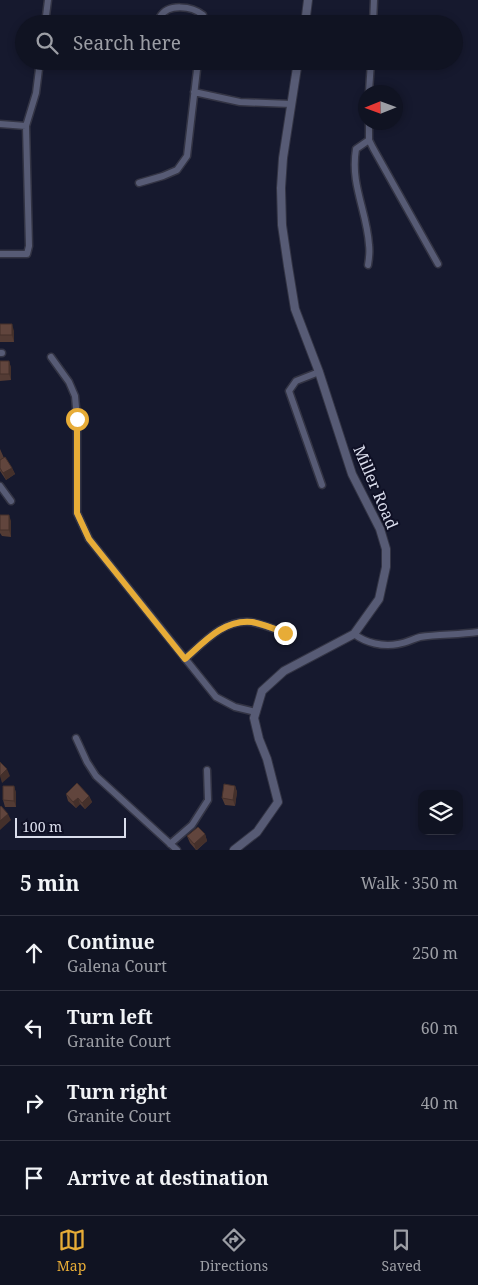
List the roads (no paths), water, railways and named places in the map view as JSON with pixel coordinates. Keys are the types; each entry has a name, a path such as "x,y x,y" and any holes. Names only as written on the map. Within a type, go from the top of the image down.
{"street":[{"path":"46,15 48,0"},
{"path":"306,15 308,0"},
{"path":"373,15 374,0"},
{"path":"161,15 166,10 177,7 197,10 203,15"},
{"path":"0,254 27,254 29,246 26,126 36,93 39,70"},
{"path":"139,183 177,170 187,156 197,70"},
{"name":"Miller Road","path":"234,850 257,832 278,802 254,718 262,691 284,671 354,634 379,599 386,567 386,548 380,529 352,474 319,372 296,309 282,225 281,188 297,70"},
{"path":"369,85 370,70"},
{"path":"194,92 240,102 291,104"},
{"path":"0,124 26,126"},
{"path":"369,130 370,140 438,264"},
{"path":"368,265 370,246 355,180 354,160 356,149 370,140"},
{"path":"51,357 69,382 75,396 77,419 77,513 89,539 216,697 235,707 256,712"},
{"path":"319,372 296,381 289,391 322,485"},
{"path":"0,486 11,501"},
{"path":"185,659 213,634 241,622 254,622 285,633"},
{"path":"354,634 360,639 388,646 419,638 478,632"},
{"path":"76,738 96,776 177,850"},
{"path":"170,844 192,825 208,800 207,770"}]}
